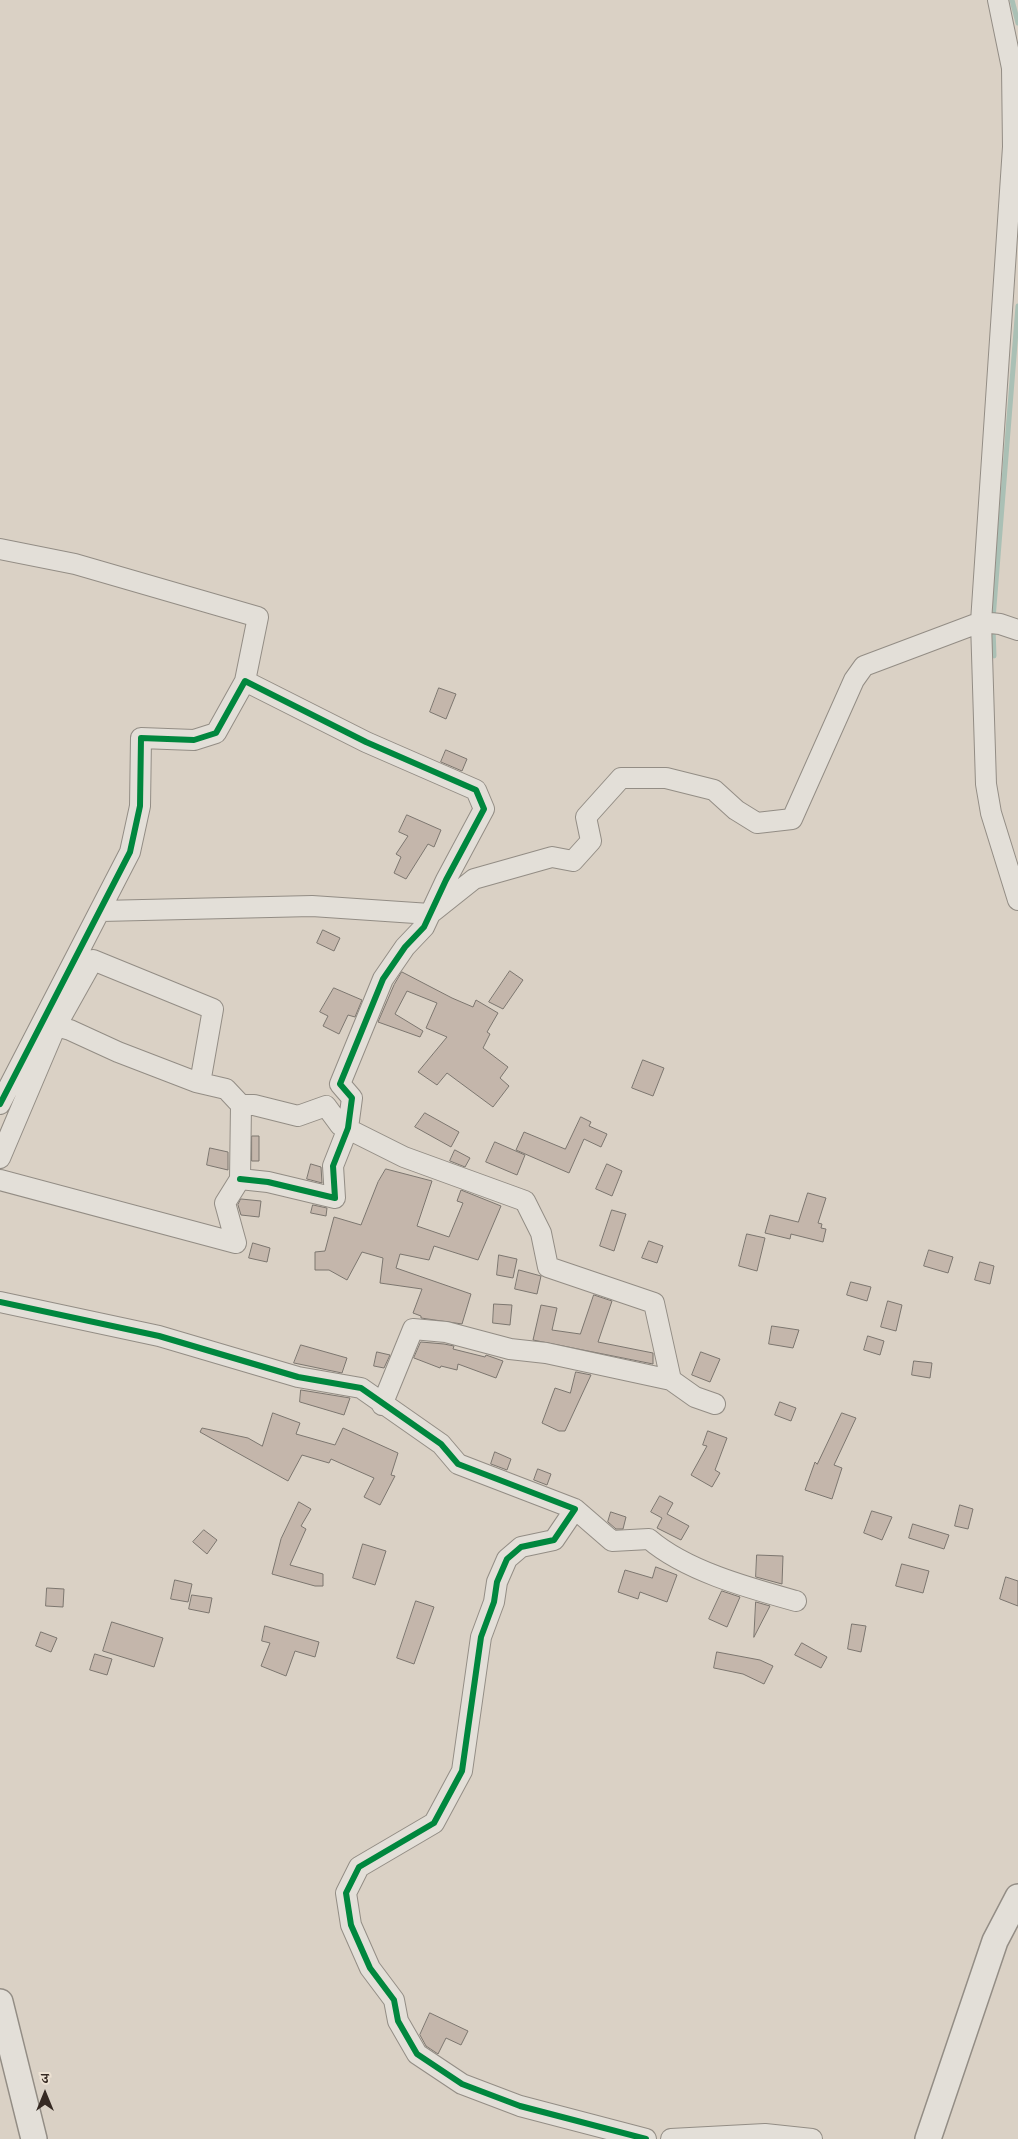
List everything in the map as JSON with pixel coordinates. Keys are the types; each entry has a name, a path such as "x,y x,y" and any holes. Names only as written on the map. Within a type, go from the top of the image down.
{"street":[{"path":"998,0 1012,68 1013,147 996,625 986,784 991,813 1018,900"},
{"path":"0,548 75,564 258,617 245,681 216,733 194,740 141,738 140,806 130,852 0,1104"},
{"path":"101,911 312,906 430,914 474,879 552,856 573,862 591,841 586,817 621,778 666,778 714,790 736,810 757,823 792,819 854,680 864,666 996,625"},
{"path":"240,1179 268,1182 335,1198 333,1166 348,1128 352,1098 340,1084 383,979 405,947 424,927 484,809 476,790 366,742 245,681"},
{"path":"0,1158 56,1026 93,960 213,1009 200,1083"},
{"path":"0,1180 236,1243 225,1202 240,1179 241,1105 226,1089 200,1083 56,1026"},
{"path":"241,1105 254,1105 298,1116 326,1106 340,1125 404,1157 525,1201 541,1233 548,1267 654,1303 671,1380"},
{"path":"0,1302 159,1336 298,1377 361,1388 382,1405 440,1444 458,1464 575,1509 612,1541 649,1539 664,1552 738,1585 796,1601"},
{"path":"382,1405 413,1329 446,1332 510,1350 546,1353 671,1380 696,1397 715,1404"},
{"path":"575,1509 554,1540 521,1547 507,1559 497,1582 494,1602 481,1637 462,1772 434,1823 359,1867 346,1893 351,1924 370,1968 394,2000 398,2022 417,2054 462,2084 520,2106 646,2139"},
{"path":"928,2139 995,1941 1018,1897"},
{"path":"0,2002 34,2139"},
{"path":"671,2139 765,2134 812,2139"}],"building":[{"path":"439,688 456,694 446,719 430,712"},
{"path":"446,750 467,759 462,771 441,762"},
{"path":"407,815 441,830 434,847 428,844 406,879 394,873 401,857 396,854 408,836 399,832"},
{"path":"323,930 340,938 334,951 317,943"},
{"path":"510,971 523,980 503,1009 489,1002"},
{"path":"402,972 473,1007 476,1000 498,1013 487,1032 490,1034 483,1048 508,1067 500,1078 509,1086 493,1107 447,1073 437,1085 418,1072 447,1037 426,1028 437,1003 407,991 395,1014 423,1031 420,1037 378,1022 394,985"},
{"path":"334,988 362,1000 355,1017 348,1015 339,1034 323,1026 328,1016 320,1012"},
{"path":"643,1060 664,1068 653,1096 632,1088"},
{"path":"425,1113 459,1132 451,1147 415,1127"},
{"path":"581,1117 591,1122 589,1126 607,1134 601,1147 584,1139 569,1173 516,1150 524,1132 565,1149"},
{"path":"252,1136 259,1136 259,1161 252,1161"},
{"path":"495,1142 525,1155 517,1175 486,1162"},
{"path":"210,1148 228,1152 228,1170 207,1165"},
{"path":"455,1150 470,1158 465,1167 450,1161"},
{"path":"311,1164 321,1167 322,1183 307,1179"},
{"path":"607,1164 622,1171 612,1196 596,1189"},
{"path":"386,1169 432,1181 417,1226 449,1237 463,1203 457,1201 461,1190 501,1206 478,1260 434,1246 429,1260 400,1254 396,1268 471,1294 462,1324 421,1318 421,1316 413,1313 422,1289 380,1283 383,1258 362,1252 347,1280 329,1270 315,1270 315,1252 325,1251 334,1217 361,1225 378,1182"},
{"path":"808,1193 826,1198 818,1223 822,1224 821,1228 826,1229 823,1242 791,1234 790,1239 765,1233 770,1215 798,1222"},
{"path":"241,1199 261,1201 259,1217 241,1215 238,1205"},
{"path":"313,1205 327,1208 326,1216 311,1213"},
{"path":"612,1210 626,1214 614,1251 600,1246"},
{"path":"747,1234 765,1238 757,1271 739,1266"},
{"path":"649,1241 663,1246 657,1263 642,1258"},
{"path":"253,1243 270,1248 267,1262 249,1258"},
{"path":"929,1250 953,1257 948,1273 924,1266"},
{"path":"499,1255 517,1259 513,1278 497,1275"},
{"path":"980,1262 994,1266 990,1284 975,1280"},
{"path":"519,1270 541,1276 537,1294 515,1289"},
{"path":"851,1282 871,1287 867,1301 847,1295"},
{"path":"594,1295 612,1301 598,1342 653,1353 653,1364 533,1340 541,1305 557,1308 552,1330 580,1334"},
{"path":"888,1301 902,1305 896,1331 881,1327"},
{"path":"494,1304 512,1305 510,1325 493,1323"},
{"path":"772,1326 799,1330 793,1348 769,1344"},
{"path":"868,1336 884,1341 880,1355 864,1350"},
{"path":"421,1342 454,1346 453,1349 485,1357 486,1355 503,1361 496,1378 458,1364 457,1370 441,1366 440,1368 414,1358"},
{"path":"301,1345 347,1358 342,1373 294,1363"},
{"path":"377,1352 390,1355 384,1368 374,1366"},
{"path":"701,1352 720,1359 710,1382 692,1375"},
{"path":"914,1361 932,1363 930,1378 912,1375"},
{"path":"576,1372 591,1375 565,1431 559,1431 542,1423 555,1388 570,1393"},
{"path":"301,1390 350,1398 344,1415 300,1402"},
{"path":"780,1402 796,1408 791,1421 775,1415"},
{"path":"273,1413 300,1423 296,1434 335,1445 343,1428 398,1453 391,1475 395,1476 380,1505 364,1497 374,1478 331,1459 329,1463 302,1455 288,1481 200,1432 202,1428 248,1438 262,1446"},
{"path":"842,1413 856,1418 834,1465 842,1468 832,1499 805,1490 815,1462 817,1464"},
{"path":"708,1431 727,1438 715,1470 720,1473 712,1487 691,1475 707,1446 703,1445"},
{"path":"495,1452 511,1459 507,1470 491,1464"},
{"path":"538,1469 551,1474 547,1485 534,1480"},
{"path":"660,1496 673,1503 667,1514 689,1526 681,1540 657,1528 662,1518 651,1512"},
{"path":"299,1502 311,1509 301,1526 306,1529 290,1565 323,1574 323,1586 315,1586 272,1574 281,1539"},
{"path":"960,1505 973,1509 968,1529 955,1526"},
{"path":"872,1511 892,1517 882,1540 864,1533"},
{"path":"611,1512 626,1517 623,1529 616,1529 608,1522"},
{"path":"913,1524 949,1535 944,1549 909,1538"},
{"path":"204,1530 217,1540 207,1554 193,1542"},
{"path":"363,1544 386,1551 375,1585 353,1578"},
{"path":"757,1555 783,1556 782,1584 756,1577"},
{"path":"902,1564 929,1571 923,1593 896,1586"},
{"path":"656,1567 677,1575 667,1602 640,1592 638,1599 618,1592 625,1570 652,1578"},
{"path":"1006,1577 1018,1581 1018,1606 1000,1599"},
{"path":"175,1580 192,1584 188,1602 171,1599"},
{"path":"47,1588 64,1589 63,1607 46,1606"},
{"path":"722,1591 740,1597 727,1627 709,1619"},
{"path":"192,1595 212,1598 209,1613 189,1609"},
{"path":"416,1601 434,1607 414,1664 397,1658"},
{"path":"756,1602 770,1606 754,1637"},
{"path":"112,1622 163,1638 154,1667 103,1651"},
{"path":"852,1624 866,1626 861,1652 848,1649"},
{"path":"265,1626 319,1642 315,1657 295,1651 286,1676 261,1666 270,1643 262,1641"},
{"path":"41,1632 57,1638 51,1652 36,1646"},
{"path":"802,1643 827,1657 821,1668 795,1655"},
{"path":"717,1652 760,1660 773,1666 764,1684 743,1674 714,1668"},
{"path":"95,1654 112,1659 107,1675 90,1670"},
{"path":"430,2013 468,2031 461,2045 446,2038 438,2054 426,2046 420,2035"}],"waterway":[{"path":"1012,0 1018,23"},
{"path":"993,619 1018,306"},
{"path":"993,628 994,656"}],"cycle path":[{"path":"0,1104 130,852 140,806 141,738 194,740 216,733 245,681 366,742 476,790 484,809 446,880 424,927 405,947 383,979 340,1084 352,1098 348,1128 333,1166 335,1198 268,1182 240,1179"},
{"path":"0,1302 159,1336 298,1377 361,1388 441,1444 458,1464 575,1509 554,1540 521,1547 507,1559 497,1582 494,1602 481,1637 462,1771 434,1823 359,1867 346,1893 351,1925 370,1968 394,2000 398,2021 417,2054 462,2084 520,2106 646,2139"}]}
